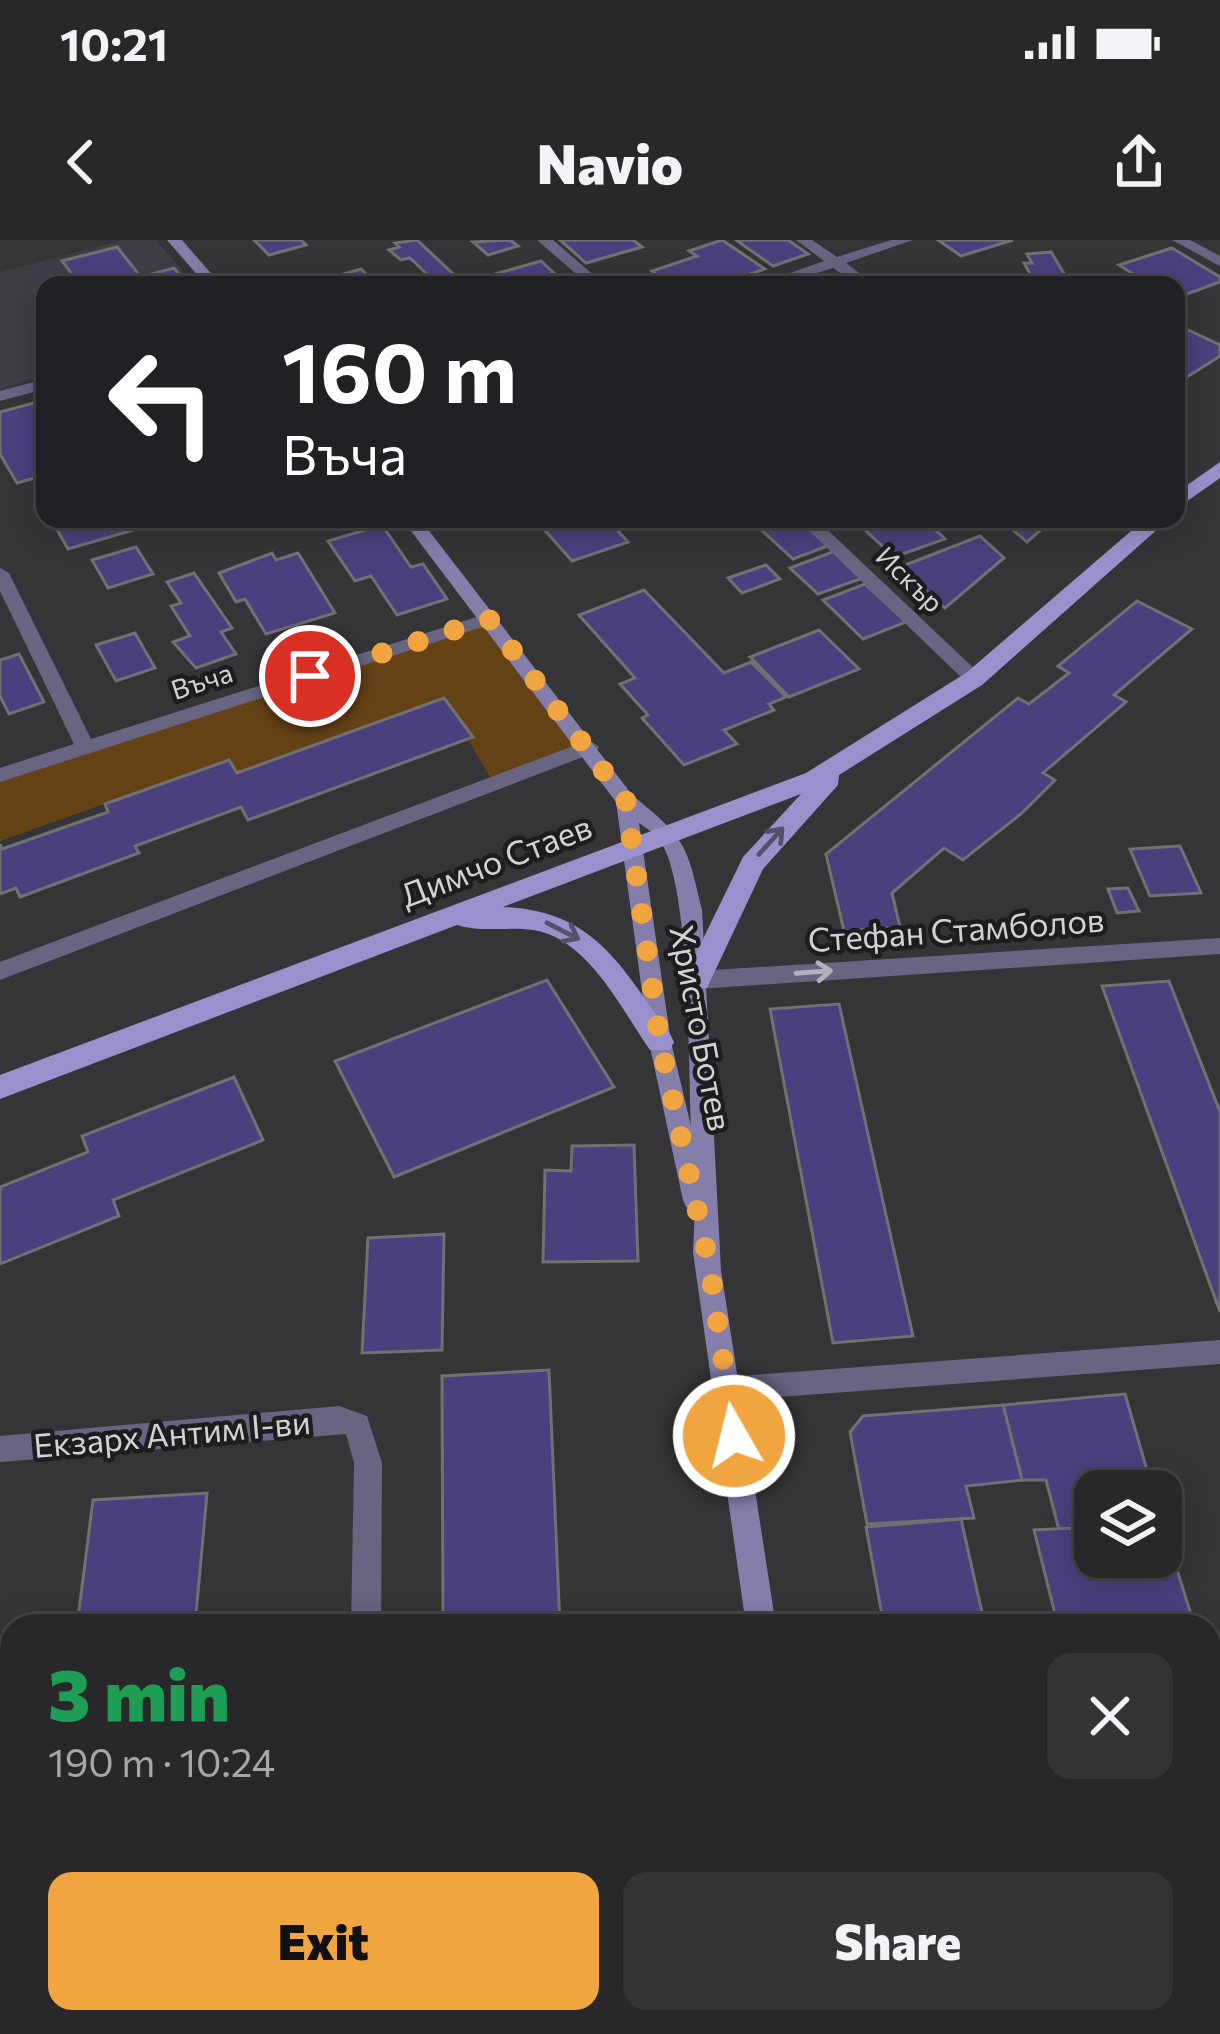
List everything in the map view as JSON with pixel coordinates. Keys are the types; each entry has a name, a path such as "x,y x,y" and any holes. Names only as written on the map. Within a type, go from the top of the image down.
{"main road":[{"path":"1185,490 1220,468"},
{"name":"Димчо Стаев","path":"0,1087 815,779 974,679 1147,528"},
{"path":"697,980 752,864 845,761"},
{"path":"448,918 524,918 568,931 593,953 660,1042"}],"street":[{"path":"174,240 206,276"},
{"path":"544,240 587,276"},
{"path":"803,240 855,276"},
{"path":"791,276 906,240"},
{"path":"1179,240 1220,262"},
{"path":"0,396 36,386"},
{"name":"Христо Ботев","path":"418,528 626,801 668,835 686,885 697,980 710,1268"},
{"name":"Искър","path":"815,528 974,679"},
{"path":"0,573 86,748"},
{"name":"Въча","path":"0,775 489,619"},
{"path":"0,971 589,747"},
{"name":"Христо Ботев","path":"626,801 660,1042 710,1268 759,1614"},
{"name":"Стефан Стамболов","path":"697,980 1220,946"},
{"path":"727,1389 1220,1352"},
{"name":"Екзарх Антим I-ви","path":"0,1449 339,1419 357,1425 368,1463 366,1614"}],"shaded area":[{"path":"123,240 156,240 187,276 36,276 36,379 0,389 0,272"},
{"path":"489,619 589,747 494,784 444,698 237,773 228,760 0,841 0,775"}],"building":[{"path":"254,240 301,240 306,245 269,255"},
{"path":"417,240 455,276 429,276 410,258 401,260 389,250 399,247 395,243"},
{"path":"510,240 518,246 488,255 473,242"},
{"path":"560,240 633,240 642,247 586,263"},
{"path":"722,240 765,269 744,276 658,276 652,271 697,256 689,251"},
{"path":"736,240 788,240 808,254 773,266"},
{"path":"938,240 1013,240 961,256"},
{"path":"117,247 140,276 73,276 62,261"},
{"path":"1172,248 1220,277 1220,282 1185,295 1185,276 1136,276 1119,265"},
{"path":"1051,252 1066,276 1031,276 1024,263 1032,263 1027,254"},
{"path":"541,261 554,273 544,276 495,274"},
{"path":"174,268 181,276 145,276"},
{"path":"361,269 368,276 337,276"},
{"path":"1185,330 1220,345 1220,356 1185,378"},
{"path":"36,402 36,478 17,483 0,454 0,412"},
{"path":"56,528 140,528 68,549"},
{"path":"384,528 411,567 423,564 447,599 397,615 371,576 355,581 328,541"},
{"path":"543,528 615,528 628,542 572,561"},
{"path":"759,528 809,528 828,546 793,559"},
{"path":"863,528 933,528 945,539 894,557"},
{"path":"1011,528 1043,528 1027,542"},
{"path":"980,536 1004,558 945,608 900,567"},
{"path":"136,547 153,574 108,588 92,560"},
{"path":"835,551 863,578 818,594 790,568"},
{"path":"272,553 276,560 298,553 335,613 266,634 245,599 236,602 219,573"},
{"path":"766,565 780,579 742,593 728,578"},
{"path":"194,573 232,628 221,632 236,654 196,668 173,642 190,636 171,606 181,603 167,582"},
{"path":"865,584 906,622 863,639 823,600"},
{"path":"644,590 724,673 751,662 786,697 769,704 774,710 724,730 737,744 684,765 642,718 648,715 620,684 635,678 579,615"},
{"path":"1137,601 1192,629 1114,695 1126,702 1043,773 1055,780 1022,813 963,860 944,848 892,893 900,927 844,931 826,854 1018,698 1029,704 1069,673 1058,666"},
{"path":"819,630 859,669 789,697 750,657"},
{"path":"135,633 155,668 116,681 96,645"},
{"path":"19,654 44,702 9,714 0,696 0,660"},
{"path":"444,698 473,737 248,820 241,807 135,846 139,853 20,897 16,888 0,894 0,844 2,849 108,812 105,804 229,760 237,773"},
{"path":"1180,846 1201,893 1150,896 1130,849"},
{"path":"1128,888 1139,911 1117,913 1108,889"},
{"path":"547,980 614,1087 394,1177 335,1061"},
{"path":"1169,981 1220,1112 1220,1312 1102,986"},
{"path":"839,1004 913,1336 833,1343 770,1009"},
{"path":"234,1077 263,1140 113,1200 119,1216 0,1264 0,1187 88,1152 82,1136"},
{"path":"634,1145 638,1261 543,1262 545,1170 571,1171 572,1146"},
{"path":"444,1234 442,1350 362,1353 368,1238"},
{"path":"549,1370 559,1614 443,1614 442,1376"},
{"path":"1125,1394 1147,1470 1074,1470 1074,1529 1059,1530 1046,1480 1022,1480 1003,1405"},
{"path":"1003,1405 1022,1480 966,1486 974,1518 867,1524 850,1432 863,1416"},
{"path":"207,1493 196,1614 79,1614 93,1500"},
{"path":"961,1519 982,1614 882,1614 866,1527"},
{"path":"1074,1528 1074,1578 1180,1578 1191,1614 1055,1614 1034,1530"}],"route":[{"path":"310,676 489,619 626,801 660,1042 710,1268 734,1436"}]}
